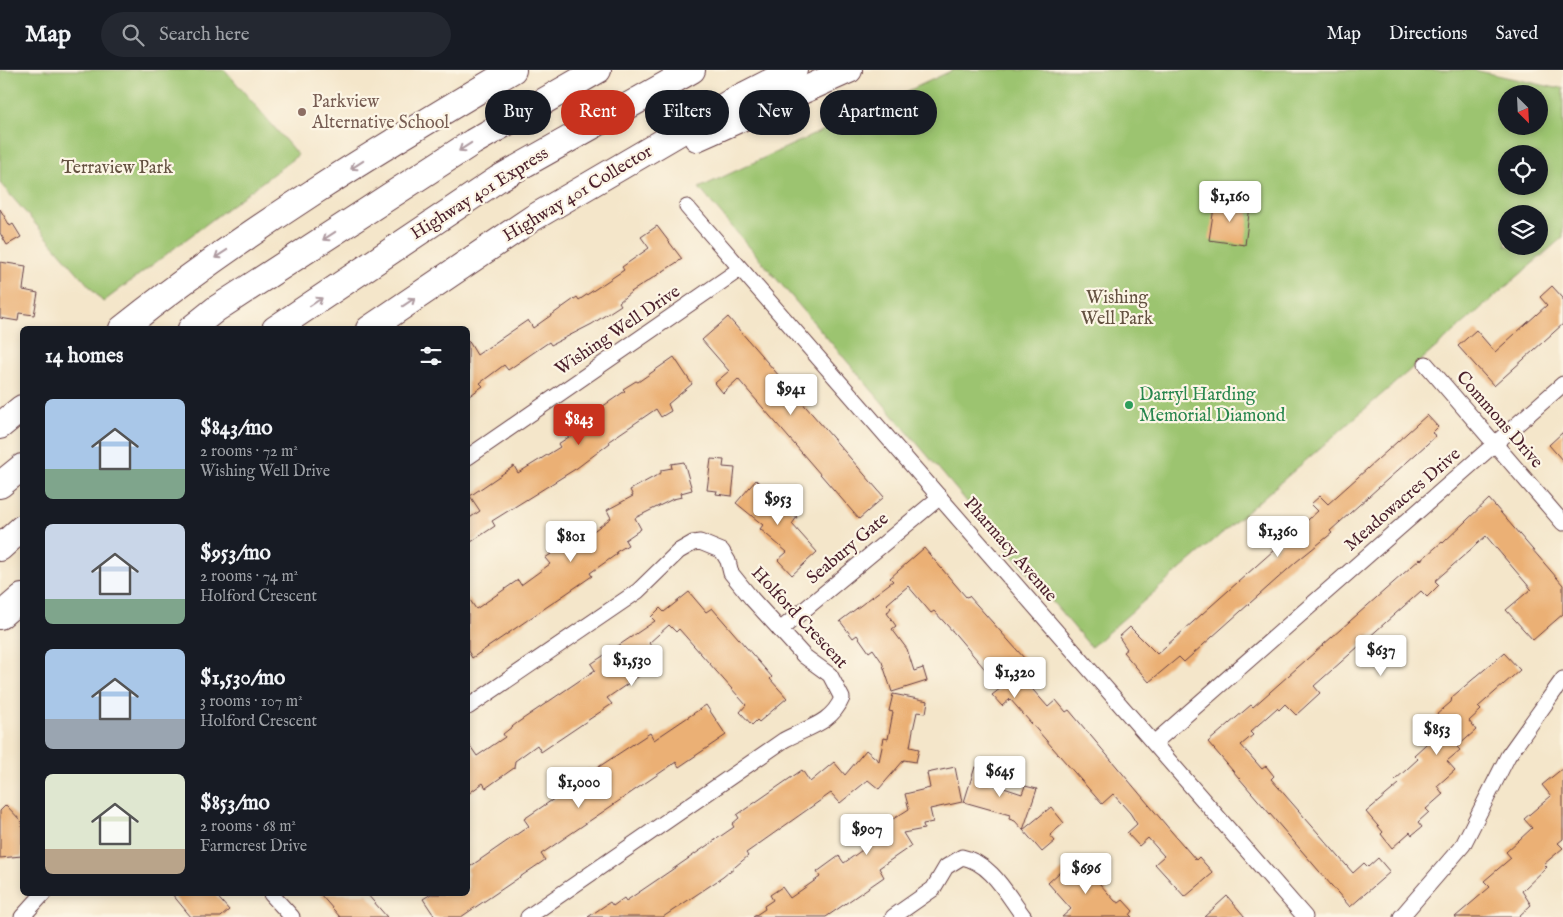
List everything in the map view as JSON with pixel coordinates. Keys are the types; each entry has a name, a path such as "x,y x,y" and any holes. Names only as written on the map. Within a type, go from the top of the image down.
{"highway":[{"path":"397,138 485,70"},
{"path":"126,326 186,278 397,138 513,70"},
{"path":"195,326 216,309 473,142 598,70"},
{"name":"Highway 401 Express","path":"279,326 498,179 692,70"},
{"name":"Highway 401 Collector","path":"372,326 533,218 733,101 794,70"},
{"path":"607,176 754,114 849,70"},
{"path":"0,426 20,410"},
{"path":"0,486 20,469"},
{"path":"0,548 20,530"},
{"path":"0,616 20,599"}],"street":[{"name":"Pharmacy Avenue","path":"687,207 1305,917"},
{"name":"Wishing Well Drive","path":"470,456 740,269"},
{"name":"Commons Drive","path":"1426,364 1563,523"},
{"name":"Meadowacres Drive","path":"1154,743 1563,384"},
{"name":"Seabury Gate","path":"780,630 940,497"},
{"name":"Holford Crescent","path":"470,705 638,591 679,551 693,543 712,545 722,551 728,561 731,572 804,656 830,675 837,685 842,698 837,710 830,718 784,740 528,917"},
{"path":"1401,917 1463,845 1508,756 1563,679"},
{"path":"893,917 933,889 946,867 962,857 970,859 988,870 1024,917"},
{"path":"22,917 41,896"},
{"path":"274,896 292,917"}],"green space":[{"name":"Terraview Park","path":"0,70 225,70 298,155 103,302 0,183"},
{"name":"Wishing Well Park","path":"953,70 1474,70 1542,85 1498,85 1498,135 1548,135 1548,86 1563,87 1563,237 1548,250 1548,205 1498,205 1498,255 1542,255 1091,647 699,188 820,132 820,135 937,135 937,90 910,90"}],"building":[{"path":"1215,201 1250,206 1245,245 1209,240"},
{"path":"0,209 10,226 13,224 21,237 7,245 0,233"},
{"path":"657,226 682,259 631,292 619,302 621,305 592,324 551,345 549,342 508,370 504,365 480,383 483,386 470,396 470,343 477,355 528,320 533,328 577,297 579,300 624,270 622,267 649,248 641,237"},
{"path":"0,262 26,266 23,290 38,293 34,315 19,313 18,321 0,318"},
{"path":"1552,286 1563,298 1563,324 1494,386 1458,346 1476,330 1495,352 1547,305 1540,297"},
{"path":"728,317 884,497 859,519 738,379 723,393 715,383 729,371 702,340"},
{"path":"674,357 692,384 668,404 671,411 661,417 656,409 609,441 610,443 577,468 492,521 495,526 470,543 470,518 480,511 470,496 514,466 518,473 560,447 558,444 600,417 596,411 625,391 623,389 636,381 638,382"},
{"path":"1427,415 1438,427 1432,433 1436,436 1330,531 1332,533 1296,562 1184,662 1179,657 1149,682 1123,652 1127,649 1119,637 1130,627 1157,654 1318,511 1311,504 1320,496 1328,504"},
{"path":"1563,432 1563,461 1549,445"},
{"path":"711,459 724,460 723,467 735,468 732,496 716,494 717,491 707,490"},
{"path":"684,462 692,490 681,493 682,497 673,499 635,518 641,529 625,540 628,545 590,573 592,576 472,658 470,654 470,600 476,609 518,580 521,585 550,564 545,558 569,542 572,547 611,518 607,510 633,496 630,490 661,473 661,470 672,468 671,464"},
{"path":"756,480 797,517 792,524 817,552 792,575 778,560 787,552 760,529 763,525 736,503"},
{"path":"1489,499 1563,585 1563,614 1533,640 1506,610 1531,589 1486,536 1435,581 1439,585 1427,597 1421,591 1314,686 1320,693 1296,715 1285,704 1279,710 1277,708 1250,732 1253,735 1241,745 1262,769 1266,766 1274,776 1271,779 1353,873 1364,863 1368,867 1378,858 1390,872 1350,907 1208,742 1251,705 1253,707 1420,559 1443,543"},
{"path":"924,548 966,597 969,596 1025,659 1022,661 1034,675 1026,682 1048,707 1056,700 1066,712 1069,710 1196,860 1199,857 1213,873 1185,897 1155,864 1164,856 1148,838 1139,846 1127,833 1137,824 1130,813 1113,794 1102,804 1010,699 1002,706 992,695 1001,688 956,635 934,611 931,613 908,586 887,604 891,608 887,613 896,626 892,629 907,649 914,671 923,668 927,681 892,692 882,662 873,649 869,652 857,635 853,638 840,621 893,581 890,578"},
{"path":"689,592 706,612 712,608 772,677 770,679 787,698 759,722 757,720 752,725 740,712 746,705 679,629 676,632 669,625 649,643 661,661 607,698 612,704 541,752 537,745 515,761 514,768 486,788 483,783 470,793 470,746 477,756 505,737 503,734 517,723 595,670 591,664 655,621 651,617 660,608 664,612"},
{"path":"1504,653 1520,670 1478,707 1481,710 1469,721 1476,730 1457,747 1460,750 1447,761 1455,770 1437,786 1443,794 1426,809 1429,812 1418,822 1422,827 1412,835 1410,832 1392,848 1381,834 1383,832 1366,812 1399,784 1395,780 1418,759 1414,755 1446,726 1436,715 1451,702 1452,697"},
{"path":"893,694 928,701 926,713 917,712 913,730 910,747 919,749 916,762 904,760 879,789 868,780 840,803 831,793 746,853 748,856 723,877 663,917 588,917 610,902 613,906 624,898 626,901 679,865 734,827 732,824 739,818 737,815 802,770 810,782 834,762 845,775 866,750 879,761 884,738 888,739 893,712 889,711"},
{"path":"706,705 726,735 679,767 676,762 541,854 545,860 461,917 435,917 423,899 428,896 470,896 470,867 529,826 524,819 579,782 576,777 589,768 591,772 650,733 654,740"},
{"path":"955,767 962,802 930,809 933,822 923,824 924,829 903,833 911,846 879,868 884,877 826,917 753,917 765,909 764,906 773,900 770,895 782,887 790,898 820,877 817,872 839,856 844,863 879,838 874,831 909,809 905,794 930,788 927,773"},
{"path":"975,767 989,772 985,781 998,786 1022,794 1025,786 1037,789 1023,830 1015,821 1009,819 1010,815 964,802"},
{"path":"1563,768 1563,839 1558,843 1563,848 1544,864 1547,867 1522,891 1531,905 1518,917 1455,917 1490,887 1484,881 1511,858 1506,852 1532,828 1524,819 1551,796 1542,785"},
{"path":"6,805 20,820 20,856 0,858 0,811"},
{"path":"1051,807 1064,823 1050,835 1055,841 1042,852 1023,830"},
{"path":"1073,860 1089,878 1092,875 1115,901 1119,903 1123,900 1133,911 1130,915 1132,917 1062,917 1071,909 1048,883"},
{"path":"174,896 217,896 229,910 221,917 191,917"},
{"path":"322,896 369,896 387,917 340,917"},
{"path":"1227,896 1245,917 1204,917"}],"place":[{"name":"Parkview Alternative School","path":"302,112"},
{"name":"Darryl Harding Memorial Diamond","path":"1129,405"}]}
